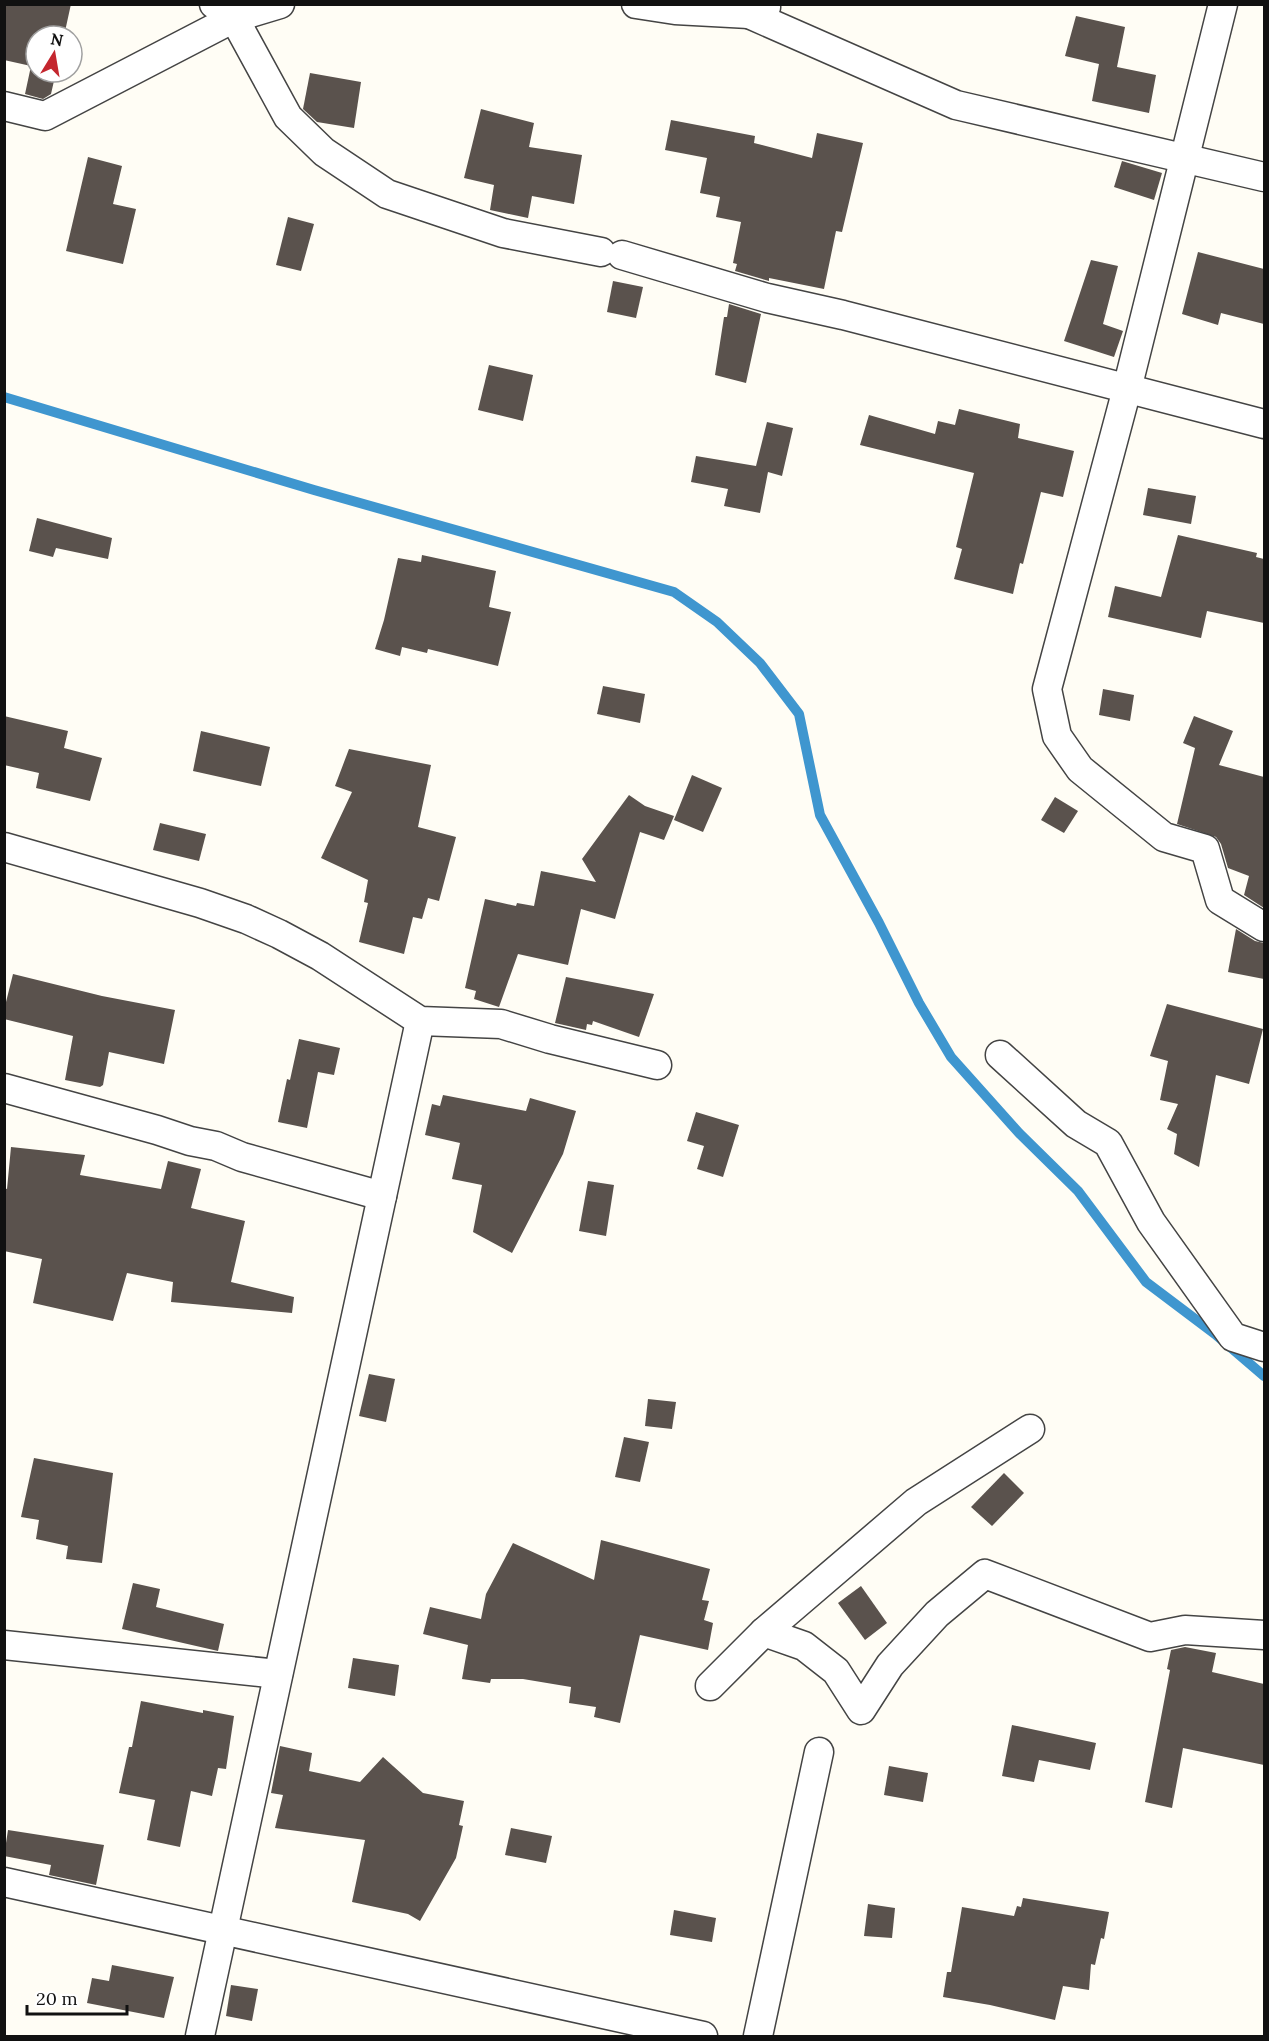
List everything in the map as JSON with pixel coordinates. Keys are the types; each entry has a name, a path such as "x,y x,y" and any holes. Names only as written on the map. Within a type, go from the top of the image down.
{"street":[{"path":"4,106 45,116 224,11 280,4"},
{"path":"636,4 675,10 760,9 957,105 1264,177"},
{"path":"1223,4 1127,390 1047,689 1057,736 1080,769 1164,837 1205,849 1220,900 1264,927"},
{"path":"224,11 288,117 324,152 387,194 503,233 611,253 767,298 843,315 1264,424"},
{"path":"4,847 177,896 246,919 320,956 420,1021 501,1024 549,1039 657,1065"},
{"path":"200,2037 420,1021"},
{"path":"1000,1055 1077,1124 1108,1143 1151,1222 1233,1337 1264,1347"},
{"path":"4,1088 190,1141 216,1146 242,1157 382,1197"},
{"path":"710,1686 764,1632 916,1502 1030,1428"},
{"path":"764,1632 804,1647 836,1671 861,1710 890,1665 937,1614 985,1574 1150,1637 1185,1630 1264,1635"},
{"path":"4,1645 278,1674"},
{"path":"758,2037 819,1752"},
{"path":"4,1882 702,2037"}],"building":[{"path":"4,4 71,4 67,24 24,24 24,64 4,60"},
{"path":"1076,16 1125,27 1117,67 1156,75 1149,113 1092,101 1099,64 1065,56"},
{"path":"310,73 361,82 354,128 317,122 303,109"},
{"path":"27,84 53,84 51,94 43,99 25,94"},
{"path":"481,109 534,123 529,147 582,155 574,204 532,196 528,218 490,210 494,185 464,178"},
{"path":"671,120 755,136 754,143 812,158 817,133 863,143 842,232 836,231 824,289 769,278 769,281 735,271 737,264 733,263 741,222 716,217 720,197 700,193 707,158 665,150"},
{"path":"88,157 122,166 113,204 136,209 123,264 66,251"},
{"path":"1122,161 1162,173 1154,200 1114,187"},
{"path":"288,217 314,224 301,271 276,265"},
{"path":"1198,252 1264,269 1264,324 1221,313 1218,325 1182,314"},
{"path":"1091,260 1118,266 1103,324 1123,331 1114,357 1064,341"},
{"path":"613,281 643,287 636,318 607,312"},
{"path":"729,304 761,314 746,383 715,375 724,317 727,317"},
{"path":"489,365 533,375 523,421 478,410"},
{"path":"959,409 1020,424 1018,438 1074,451 1063,497 1041,492 1013,594 954,579 962,549 956,547 974,473 860,445 869,415 935,434 938,421 955,425"},
{"path":"767,422 793,428 782,476 768,472 760,513 724,506 728,489 691,482 696,456 756,466"},
{"path":"1148,488 1196,496 1191,524 1143,515"},
{"path":"37,518 112,538 108,559 56,548 53,557 29,551"},
{"path":"1178,535 1257,553 1256,557 1264,559 1264,623 1207,611 1201,638 1108,617 1115,586 1161,597"},
{"path":"422,555 496,571 489,607 511,612 498,666 428,649 427,653 402,647 400,656 375,649 398,558 421,562"},
{"path":"603,686 645,694 640,723 597,714"},
{"path":"1103,689 1134,695 1130,721 1099,715"},
{"path":"4,716 68,731 64,748 102,758 90,801 36,788 39,773 4,765"},
{"path":"1194,716 1233,731 1219,765 1264,777 1264,908 1244,895 1249,876 1228,868 1221,844 1216,837 1177,824 1195,748 1183,743"},
{"path":"201,731 270,747 261,786 193,771"},
{"path":"349,749 431,765 418,827 456,837 439,901 428,898 422,919 413,917 404,954 359,942 368,903 364,902 368,880 321,858 352,792 335,786"},
{"path":"692,775 722,788 703,832 674,820"},
{"path":"629,795 645,806 674,816 664,840 640,832 615,919 581,909 568,965 518,954 499,1007 474,999 476,991 465,988 485,899 516,906 517,903 534,906 541,871 596,882 582,859"},
{"path":"1055,797 1078,811 1064,833 1041,820"},
{"path":"160,823 206,834 199,861 153,850"},
{"path":"1236,929 1255,941 1264,943 1264,979 1228,972"},
{"path":"13,974 102,996 175,1010 164,1064 109,1052 103,1085 100,1087 65,1080 73,1036 4,1019"},
{"path":"566,977 654,994 639,1037 593,1021 592,1025 587,1024 586,1030 555,1023"},
{"path":"1167,1004 1263,1029 1249,1084 1216,1075 1199,1167 1174,1154 1177,1134 1167,1129 1178,1104 1160,1100 1168,1061 1150,1056"},
{"path":"299,1039 340,1048 334,1075 318,1072 307,1128 278,1122 287,1079 290,1080"},
{"path":"443,1095 526,1111 530,1098 576,1111 563,1154 512,1253 473,1232 482,1185 452,1179 460,1143 425,1135 432,1104 440,1106"},
{"path":"696,1112 739,1125 723,1177 697,1169 704,1146 687,1141"},
{"path":"11,1147 85,1155 80,1175 161,1189 168,1161 201,1169 191,1208 245,1221 231,1282 294,1297 292,1313 171,1302 173,1282 127,1273 113,1321 33,1303 42,1259 4,1251 4,1188 7,1189"},
{"path":"588,1181 614,1185 606,1236 579,1231"},
{"path":"369,1374 395,1379 386,1422 359,1416"},
{"path":"648,1399 676,1402 672,1429 645,1426"},
{"path":"624,1437 649,1442 640,1482 615,1477"},
{"path":"34,1458 113,1473 102,1563 66,1559 68,1546 36,1539 39,1520 21,1517"},
{"path":"1004,1473 1024,1493 992,1526 971,1507"},
{"path":"601,1540 710,1569 702,1600 709,1601 704,1620 713,1623 708,1650 640,1635 620,1723 594,1717 596,1707 569,1703 571,1687 523,1679 491,1679 490,1683 462,1679 468,1645 423,1634 430,1607 481,1619 486,1594 513,1543 594,1580"},
{"path":"133,1583 160,1589 156,1607 224,1624 218,1651 122,1629"},
{"path":"861,1586 887,1623 865,1640 838,1603"},
{"path":"1185,1647 1216,1653 1212,1672 1264,1684 1264,1765 1183,1748 1172,1808 1145,1802 1170,1670 1167,1669 1171,1650"},
{"path":"353,1658 399,1665 395,1696 348,1688"},
{"path":"141,1701 203,1713 203,1710 234,1716 226,1769 218,1768 212,1796 191,1791 180,1847 147,1840 155,1800 119,1793 129,1747 132,1747"},
{"path":"1012,1725 1096,1743 1090,1770 1039,1760 1034,1782 1002,1776"},
{"path":"280,1746 312,1753 309,1771 360,1782 383,1757 423,1793 464,1801 459,1825 463,1826 456,1858 420,1921 408,1914 352,1902 365,1840 275,1828 283,1795 271,1793"},
{"path":"889,1766 928,1773 923,1802 884,1795"},
{"path":"511,1828 552,1836 546,1863 505,1855"},
{"path":"8,1830 104,1845 96,1885 49,1875 51,1865 4,1856"},
{"path":"1023,1898 1109,1912 1104,1939 1101,1938 1095,1965 1091,1964 1089,1990 1063,1986 1055,2020 943,1997 947,1972 951,1972 962,1907 1014,1916 1017,1906 1021,1907"},
{"path":"868,1904 895,1908 892,1938 864,1936"},
{"path":"674,1910 716,1918 712,1942 670,1935"},
{"path":"112,1965 174,1977 164,2018 87,2003 92,1978 109,1981"},
{"path":"231,1985 258,1989 252,2021 226,2016"}],"waterway":[{"path":"4,397 314,490 674,592 717,622 760,663 799,714 820,815 879,923 919,1003 951,1057 1019,1133 1078,1191 1146,1282 1215,1334 1264,1376"}]}
